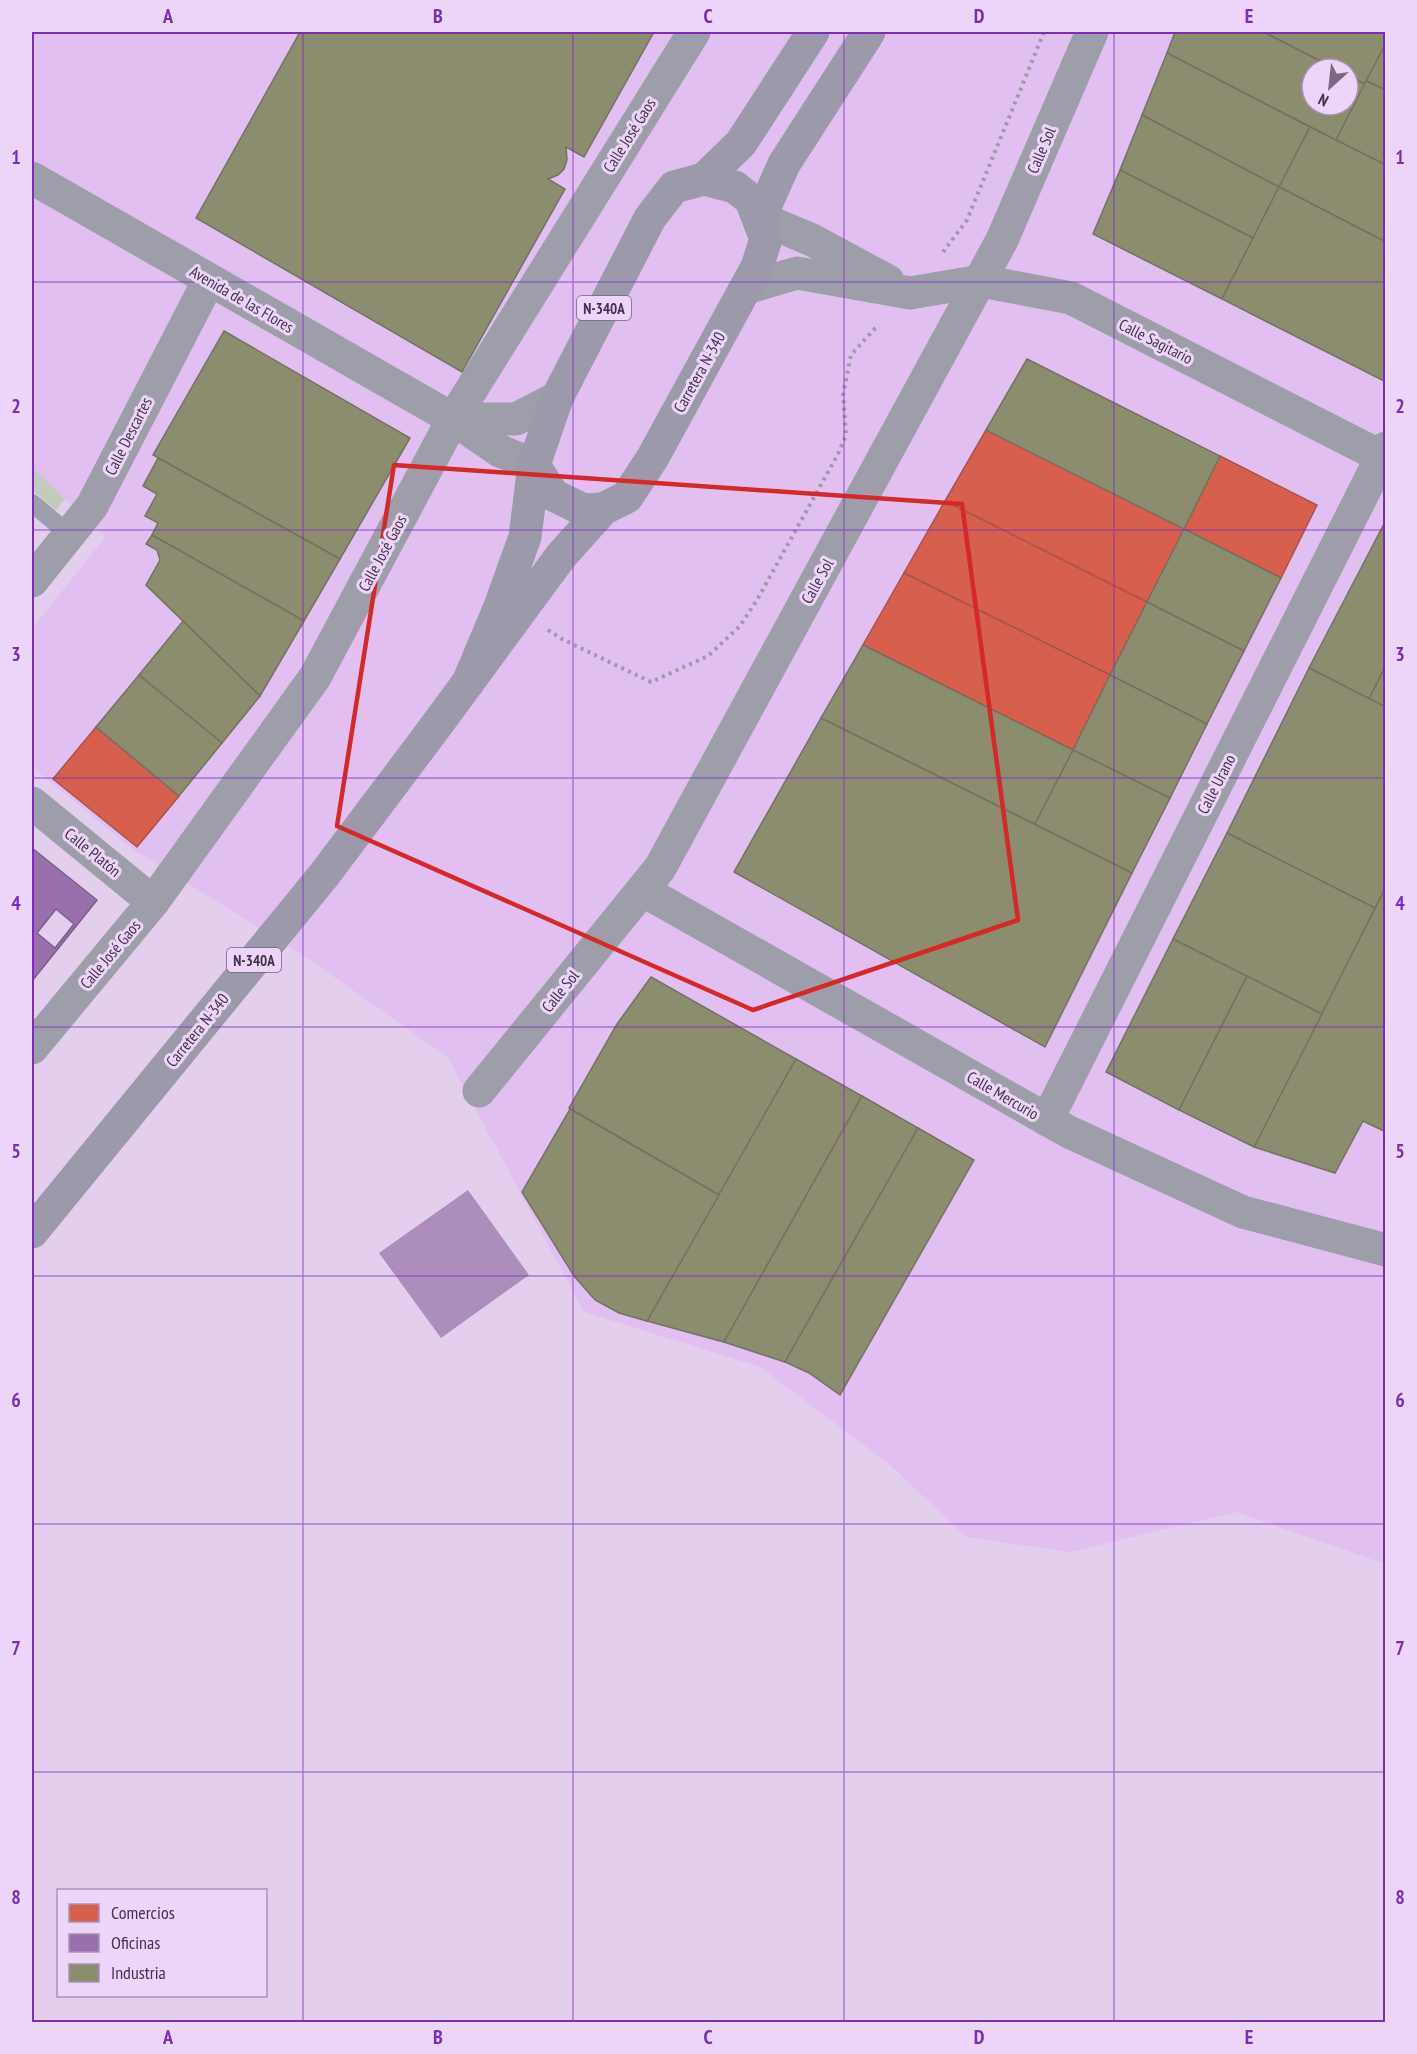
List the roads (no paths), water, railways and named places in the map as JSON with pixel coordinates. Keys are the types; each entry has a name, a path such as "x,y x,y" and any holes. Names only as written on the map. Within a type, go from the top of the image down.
{"highway":[{"name":"N-340A","path":"704,179 741,143 813,32"},
{"path":"759,218 784,164 869,32"},
{"name":"Carretera N-340","path":"32,1232 324,875 468,683 561,556 603,509 627,497 653,458 757,267 766,239 751,200 735,187 704,179 674,187 650,218 557,398 534,465 525,537 499,609 468,683"},
{"path":"534,465 553,495 584,510 603,509"}],"street":[{"name":"Calle José Gaos","path":"32,1048 153,902 315,677 453,419 694,32"},
{"name":"Calle Sol","path":"479,1091 660,868 981,281 1002,240 1092,32"},
{"name":"Avenida de las Flores","path":"32,178 453,419 500,451 534,465"},
{"path":"759,218 812,240 910,293"},
{"name":"Calle Sagitario","path":"746,288 797,273 910,293 981,281 1071,298 1384,454"},
{"name":"Calle Descartes","path":"32,581 92,506 209,280"},
{"name":"Avenida de las Flores","path":"453,419 516,419 557,398"},
{"name":"Calle Urano","path":"1047,1120 1384,454"},
{"name":"Calle Platón","path":"32,803 153,902"},
{"name":"Calle Mercurio","path":"642,890 1080,1137 1243,1212 1386,1250"}],"lane":[{"path":"32,503 69,534"}]}
